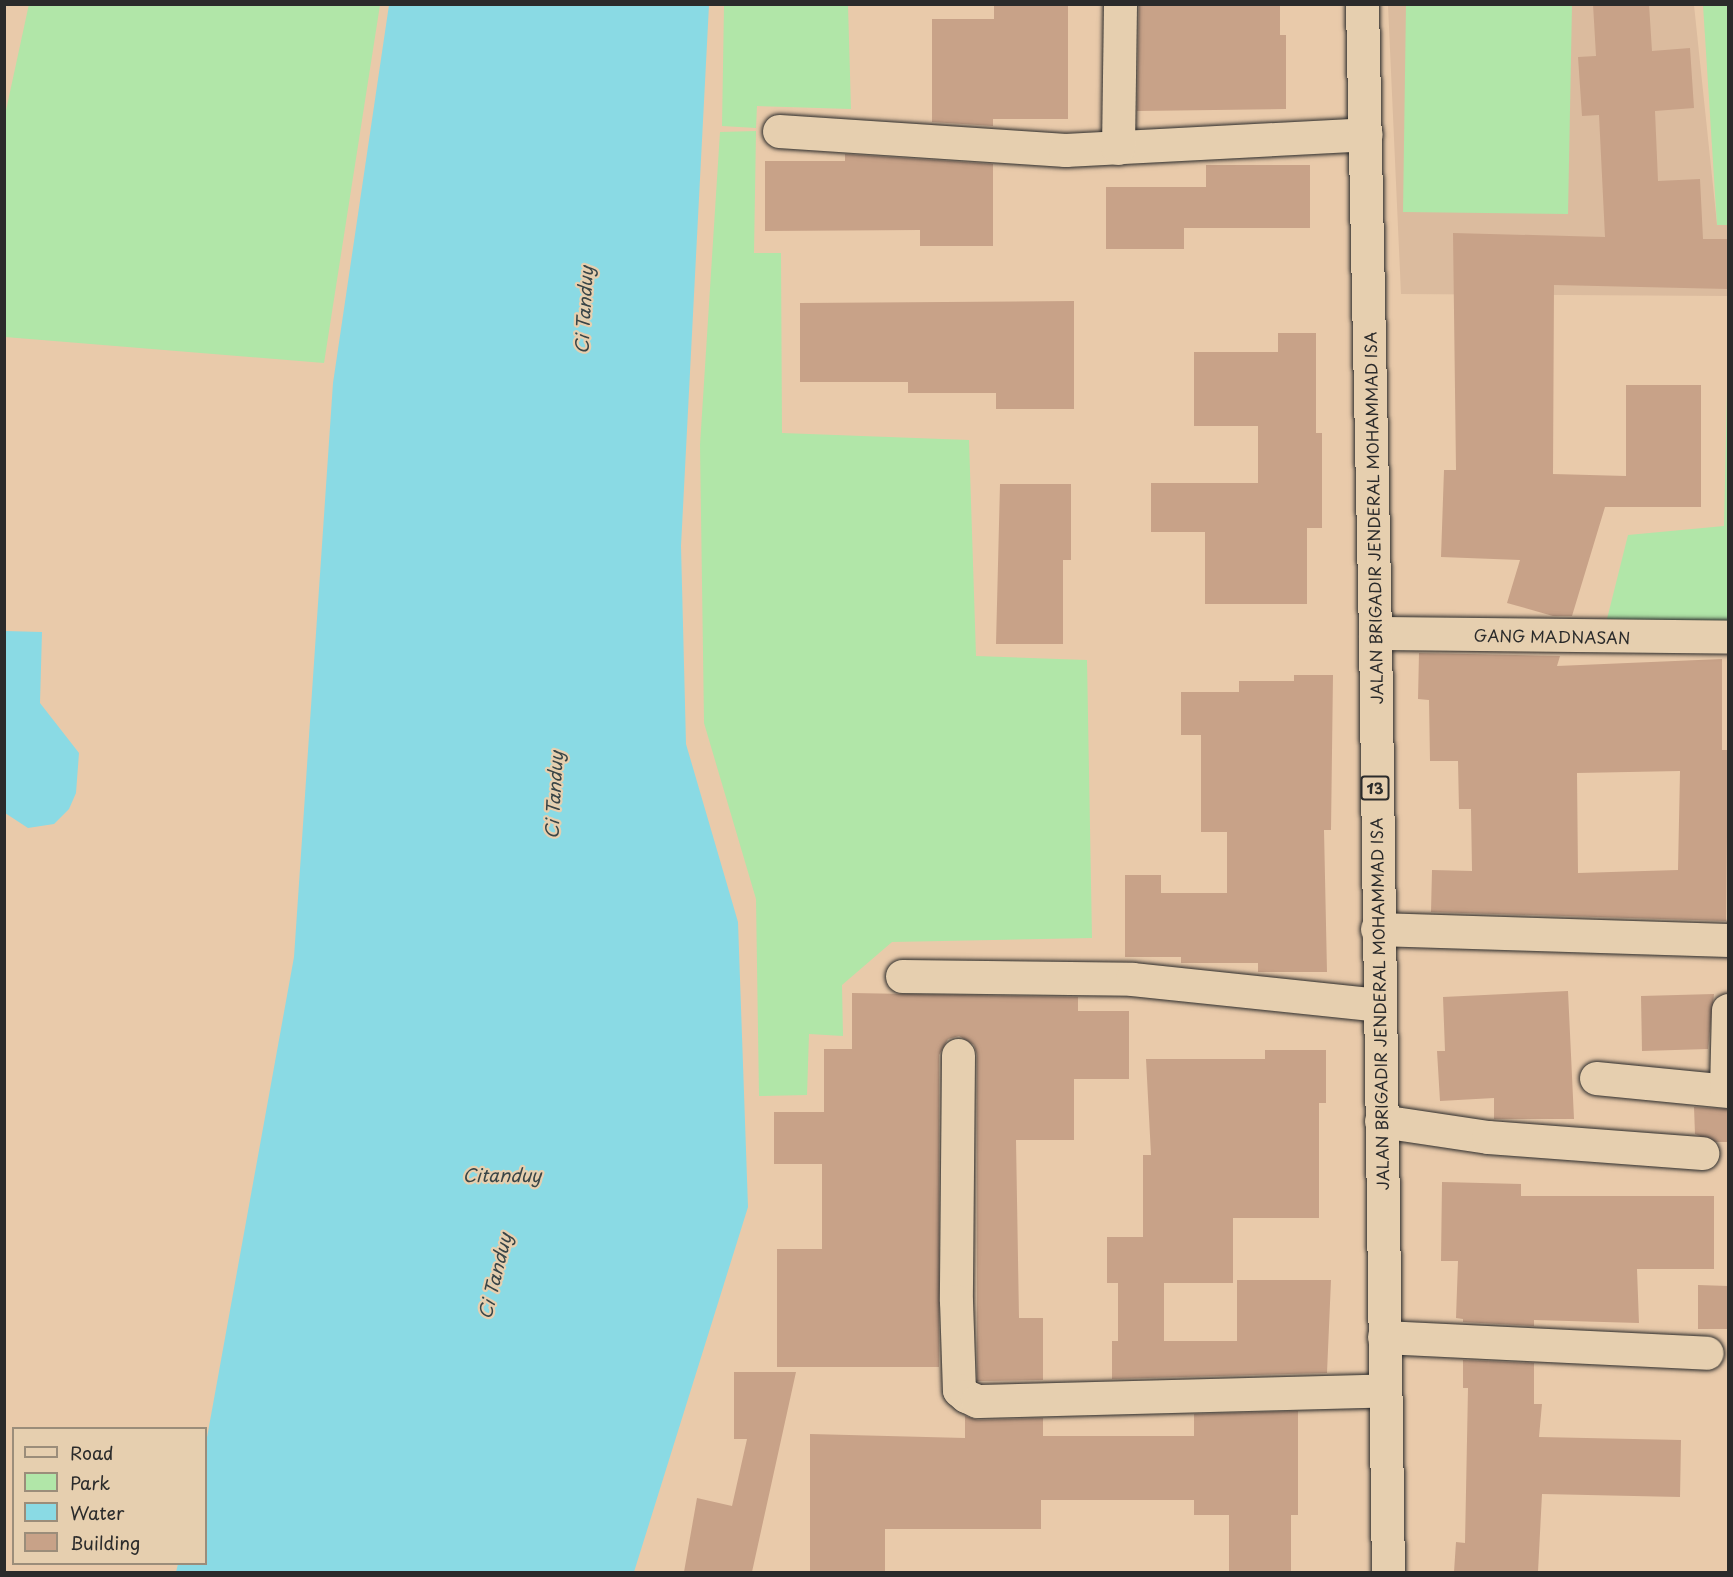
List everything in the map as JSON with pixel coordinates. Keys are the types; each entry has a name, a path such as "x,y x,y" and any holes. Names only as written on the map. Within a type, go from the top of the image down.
{"main road":[{"path":"1118,148 1120,4"},
{"name":"JALAN BRIGADIR JENDERAL MOHAMMAD ISA","path":"1362,4 1375,633 1377,929 1388,1572"},
{"path":"779,131 938,144 1065,150 1366,134"},
{"name":"GANG MADNASAN","path":"1375,633 1728,637"},
{"path":"1377,929 1728,940"},
{"path":"902,976 1132,979 1379,1005"},
{"path":"1596,1078 1727,1091 1728,1010"},
{"path":"958,1055 956,1301 959,1390 966,1396 977,1401 1385,1390"},
{"path":"1381,1121 1488,1137 1702,1153"},
{"path":"1384,1337 1707,1353"}],"shaded area":[{"path":"1388,5 1694,5 1717,224 1728,225 1728,296 1401,294"}],"green space":[{"path":"29,4 380,5 324,363 5,337 5,115"},
{"path":"724,5 848,5 851,109 757,106 756,128 722,126"},
{"path":"1406,5 1572,5 1568,214 1403,212"},
{"path":"1703,5 1728,5 1728,225 1717,225"},
{"path":"756,131 754,253 781,253 782,433 969,440 976,656 1087,660 1092,938 892,942 842,985 843,1036 809,1034 807,1095 759,1096 756,899 704,723 700,445 720,132"},
{"path":"1728,346 1728,623 1607,619 1628,535 1724,526"}],"water":[{"name":"Citanduy","path":"389,5 709,5 681,546 686,744 738,922 748,1207 634,1572 176,1572 178,1565 207,1565 207,1437 294,957 333,383"},
{"path":"5,631 42,632 40,703 79,753 76,793 69,809 54,824 28,828 5,813"}],"building":[{"path":"994,4 1068,4 1068,119 993,119 993,126 932,122 932,19 994,19"},
{"path":"1139,4 1280,4 1280,35 1286,35 1286,109 1137,111"},
{"path":"1593,4 1649,4 1652,51 1690,48 1694,108 1655,111 1658,181 1700,179 1703,239 1728,239 1728,289 1554,285 1553,474 1626,476 1626,385 1701,385 1701,507 1605,507 1572,616 1553,616 1507,603 1520,560 1441,557 1444,470 1456,470 1453,233 1605,237 1599,115 1582,116 1578,57 1596,56"},
{"path":"845,154 993,164 993,246 920,246 920,230 765,231 765,161 845,161"},
{"path":"1206,165 1310,165 1310,228 1184,228 1184,249 1106,249 1106,187 1206,187"},
{"path":"1074,301 1074,409 996,409 996,393 908,393 908,382 800,382 800,303"},
{"path":"1278,333 1316,333 1316,433 1322,433 1322,528 1307,528 1307,604 1205,604 1205,532 1151,532 1151,483 1258,483 1258,426 1194,426 1194,352 1278,352"},
{"path":"1000,484 1071,484 1071,560 1063,560 1063,644 996,644"},
{"path":"1419,653 1560,656 1557,666 1722,659 1722,750 1728,750 1726,921 1431,912 1432,870 1472,871 1471,809 1459,809 1458,761 1430,761 1429,700 1418,699","holes":["1680,771 1678,870 1578,873 1577,773"]},
{"path":"1294,675 1333,675 1331,830 1324,830 1327,972 1258,972 1258,963 1181,963 1181,957 1125,957 1125,875 1161,875 1161,893 1227,893 1227,832 1201,832 1201,735 1181,735 1181,692 1239,692 1239,681 1294,681"},
{"path":"1568,991 1574,1119 1494,1119 1494,1098 1440,1101 1437,1051 1445,1051 1443,997"},
{"path":"852,993 1078,997 1078,1011 1129,1011 1129,1079 1074,1079 1074,1140 1016,1140 1019,1318 1043,1318 1043,1380 977,1381 977,1055 974,1045 959,1036 948,1039 939,1055 939,1367 777,1367 777,1249 822,1249 822,1164 774,1164 774,1112 824,1112 824,1049 852,1049"},
{"path":"1714,994 1708,1049 1642,1051 1641,996"},
{"path":"1265,1050 1326,1050 1326,1103 1319,1103 1319,1218 1233,1218 1233,1283 1164,1283 1164,1341 1237,1341 1237,1280 1331,1280 1327,1373 1112,1379 1112,1341 1118,1341 1118,1283 1107,1283 1107,1237 1143,1237 1143,1155 1151,1155 1146,1059 1265,1059"},
{"path":"1694,1107 1728,1109 1728,1142 1716,1142 1695,1134"},
{"path":"1442,1182 1521,1184 1521,1196 1714,1196 1714,1269 1637,1269 1639,1323 1534,1320 1534,1326 1463,1322 1463,1319 1456,1318 1458,1261 1441,1261"},
{"path":"1698,1285 1728,1286 1728,1329 1698,1329"},
{"path":"1463,1360 1534,1363 1534,1404 1542,1404 1539,1437 1681,1440 1680,1497 1542,1494 1538,1572 1454,1572 1456,1542 1465,1543 1468,1388 1463,1388"},
{"path":"734,1372 796,1372 752,1572 684,1572 697,1498 732,1506 747,1439 734,1439"},
{"path":"1298,1411 1298,1515 1291,1515 1291,1572 1229,1572 1229,1515 1194,1515 1194,1500 1041,1500 1041,1529 885,1529 885,1572 810,1572 810,1434 965,1438 965,1416 978,1420 1043,1418 1043,1436 1194,1436 1194,1414"}],"water label":[{"name":"Ci Tanduy","path":"584,310"},
{"name":"Ci Tanduy","path":"554,795"},
{"name":"Ci Tanduy","path":"495,1276"}]}
